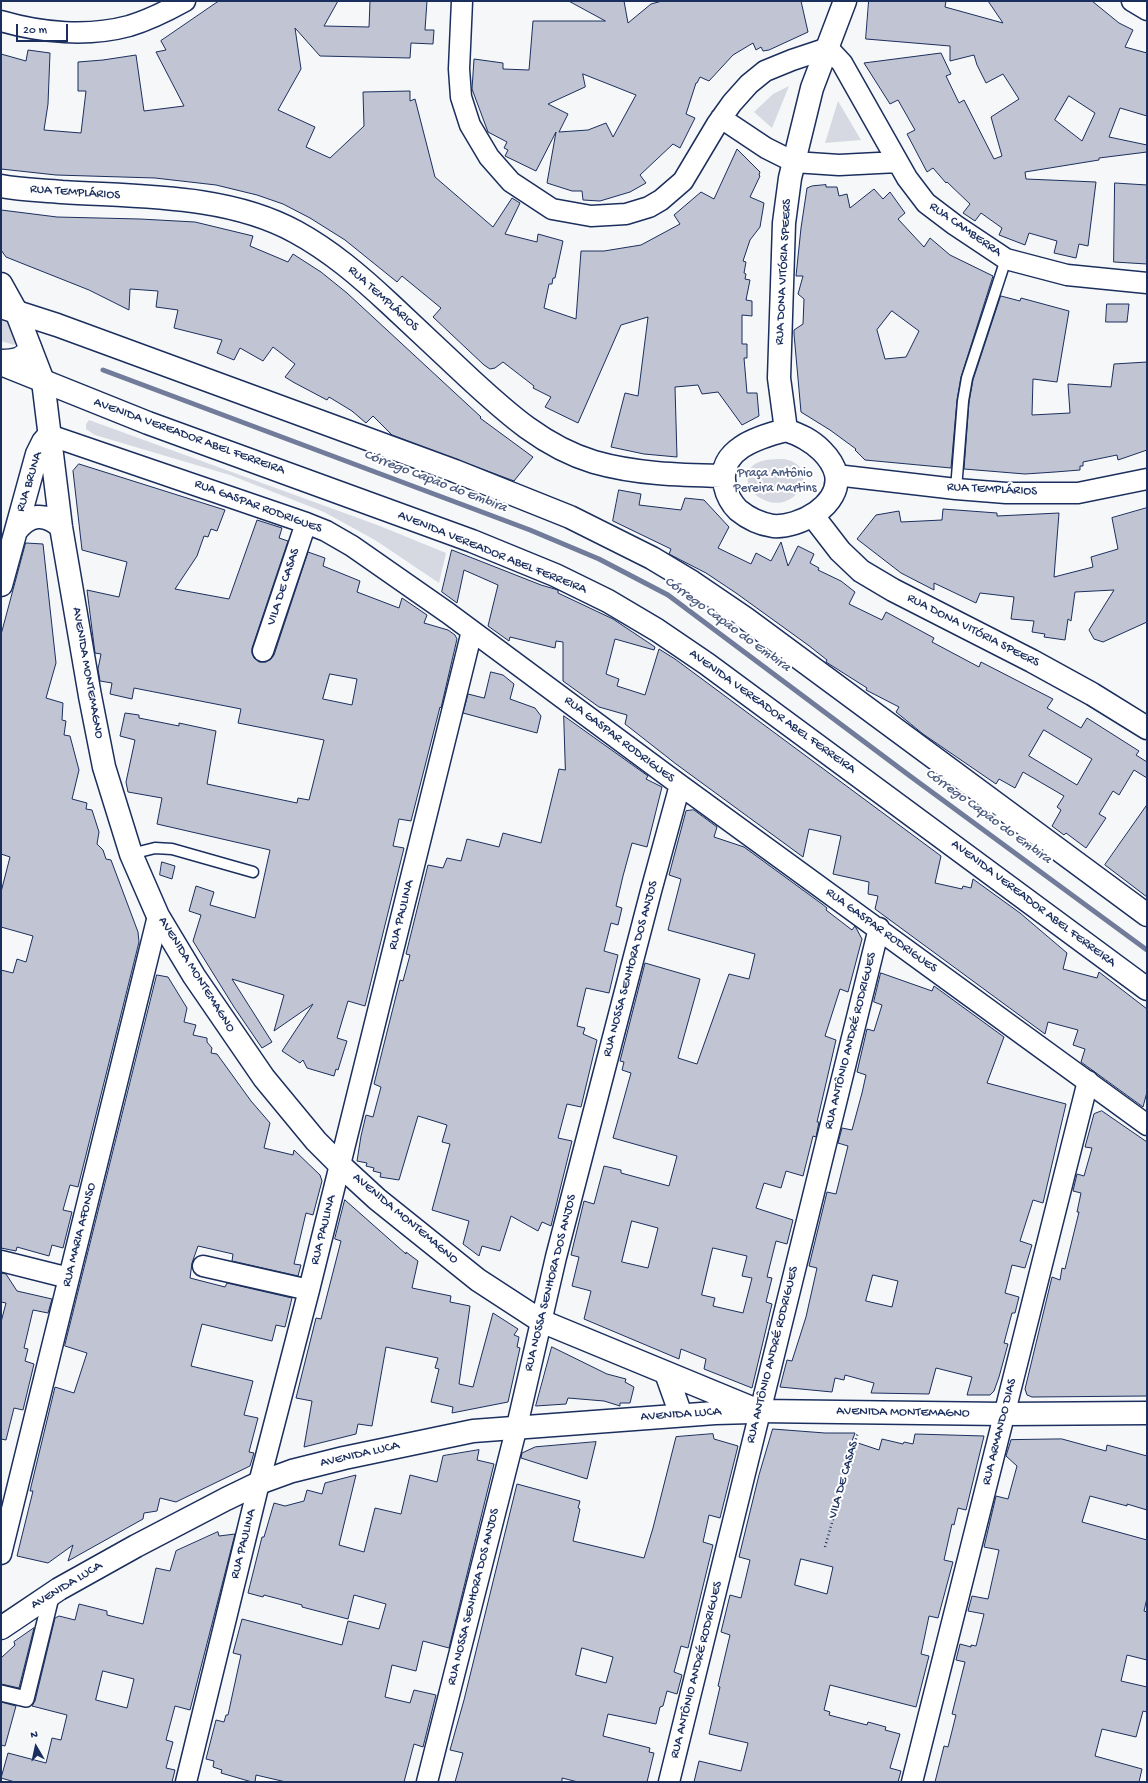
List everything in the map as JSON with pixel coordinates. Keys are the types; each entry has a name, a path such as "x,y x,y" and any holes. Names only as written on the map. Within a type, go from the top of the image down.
{"street":[{"path":"1,22 27,28 56,32 90,32 128,26 160,14 185,1"},
{"path":"462,1 459,70 461,97 470,125 489,157 511,182 552,209 591,216 626,214 649,207 661,200 683,181 721,118 749,84 765,72 792,60 828,48"},
{"name":"RUA DONA VITÓRIA SPEERS","path":"786,430 779,378 784,222 794,162 812,88 845,1"},
{"path":"1132,1 1147,10"},
{"name":"RUA CAMBERRA","path":"828,48 842,63 907,178 926,204 955,226 1006,259 1067,275 1147,283"},
{"path":"721,118 766,148 794,162 839,165 898,162"},
{"name":"RUA TEMPLÁRIOS","path":"5,188 192,201 260,216 296,232 327,251 359,276 504,410 535,434 562,449 592,461 635,472 723,476"},
{"name":"AVENIDA MONTEMAGNO","path":"1,284 9,309 30,348 43,381 61,527 104,767 131,854 158,916 194,976 264,1078 316,1141 340,1165 377,1199 478,1280 541,1321 759,1411 1004,1414 1147,1413"},
{"path":"9,309 455,471 570,517 652,558 692,582 745,618 1147,915"},
{"path":"1,360 21,358 30,348"},
{"name":"AVENIDA VEREADOR ABEL FERREIRA","path":"1,364 148,423 472,541 555,575 608,601 657,630 707,664 1147,989"},
{"path":"786,430 801,435 816,445 828,458 836,475 835,487 824,507 813,516 794,524 774,526 759,523 747,517 735,507 727,493 723,476 726,464 735,452 751,442 767,435 786,430"},
{"name":"RUA BRUNA","path":"2,579 37,454 43,442 49,435"},
{"name":"RUA GASPAR RODRIGUES","path":"49,435 306,522 326,531 352,546 472,631 680,785 1147,1125"},
{"name":"RUA TEMPLÁRIOS","path":"836,475 956,489 1006,493 1078,493 1147,479"},
{"path":"29,482 36,479 43,479 56,484"},
{"name":"RUA DONA VITÓRIA SPEERS","path":"813,516 840,551 861,570 893,590 1032,661 1092,694 1147,728"},
{"name":"RUA BRUNA","path":"16,531 21,524 28,519 37,517 46,517 61,527"},
{"name":"VILA DE CASAS","path":"263,651 306,522"},
{"name":"RUA PAULINA","path":"189,1781 259,1483 309,1290 472,631"},
{"name":"RUA NOSSA SENHORA DOS ANJOS","path":"427,1782 517,1426 556,1257 650,891 680,785"},
{"name":"RUA MARIA AFONSO","path":"1,1554 158,916"},
{"name":"RUA ANTÔNIO ANDRÉ RODRIGUES","path":"669,1782 878,928"},
{"name":"RUA ARMANDO DIAS","path":"912,1782 1088,1081"},
{"path":"1,1261 69,1278"},
{"path":"203,1266 309,1290"},
{"path":"666,1373 681,1415"},
{"name":"AVENIDA LUCA","path":"1,1628 52,1593 136,1546 259,1483 292,1470 473,1430 759,1411"},
{"path":"1,1693 26,1699 52,1593"}],"lane":[{"path":"956,489 963,402 967,378 1006,259"},
{"path":"131,854 155,848 172,849 253,872"}],"path":[{"name":"VILA DE CASAS","path":"825,1546 864,1413"}],"green space":[{"path":"789,86 772,128 754,112 773,94"},
{"path":"838,101 861,140 825,143"},
{"path":"1,315 13,322 19,339 14,345 1,341"},
{"path":"89,420 380,526 446,553 439,583 375,540 324,512 230,475 95,435 86,429 86,424"},
{"name":"Praça Antônio Pereira Martins","path":"784,459 796,464 802,471 803,481 800,490 793,498 783,502 770,502 757,496 750,488 748,483 748,473 750,469 762,461"}],"building":[{"path":"219,1 338,1 324,26 369,27 370,1 427,1 425,30 434,30 433,44 411,43 410,58 320,56 295,28 301,69 278,110 315,127 306,147 330,158 364,126 363,92 410,91 410,101 415,99 435,177 493,227 512,198 520,203 505,234 537,242 538,234 563,241 555,278 553,278 552,284 549,284 544,308 576,319 581,251 604,251 641,245 680,224 674,215 701,192 714,199 737,149 760,172 760,176 750,197 764,203 760,227 750,240 743,261 746,262 744,273 746,274 745,279 750,280 746,300 752,301 752,316 742,315 742,344 747,344 747,358 744,358 747,393 757,393 759,416 742,425 718,392 702,394 698,385 675,387 677,457 644,454 611,447 625,393 638,396 648,317 621,325 578,423 545,407 551,397 533,388 534,386 503,362 495,368 490,369 484,365 433,317 441,308 402,276 397,282 345,240 310,218 283,204 257,195 216,185 155,178 56,175 1,169 1,54 26,61 28,50 50,53 48,104 44,130 81,133 86,91 78,91 78,62 136,55 144,111 184,106 156,52 166,50 161,41"},
{"path":"569,1 624,1 628,23 651,4 662,1 801,1 808,32 769,50 763,51 761,47 756,50 753,43 733,55 709,81 700,77 696,83 686,114 695,118 680,148 673,144 640,175 646,183 630,192 600,201 583,200 582,191 572,191 547,183 556,132 536,171 505,156 508,150 504,148 507,142 488,132 472,89 474,59 503,63 503,69 529,70 533,21 605,21","holes":["583,74 636,95 613,137 606,123 588,130 559,132 568,114 548,104 585,87"]},
{"path":"869,1 946,1 945,7 1003,23 988,1 1092,1 1119,23 1133,30 1125,47 1147,53 1147,116 1120,108 1109,137 1147,145 1147,152 1099,158 1099,160 1025,172 1026,179 1096,182 1088,246 1079,244 1076,258 1054,253 1057,241 1029,233 1025,245 999,235 1002,228 981,213 975,221 963,213 970,204 947,182 946,183 933,168 927,172 907,134 915,130 898,100 890,104 864,63 941,53 951,74 946,76 959,103 964,100 994,159 1002,156 991,117 1019,99 1003,74 986,83 974,55 950,61 950,46 866,39","holes":["1069,96 1095,113 1082,141 1055,120"]},
{"path":"1115,183 1147,185 1147,264 1114,262"},
{"path":"826,185 826,187 837,187 839,196 847,194 850,208 874,189 883,199 890,192 905,213 898,219 924,247 930,238 950,255 993,276 961,377 957,400 951,468 865,460 855,450 856,449 830,430 801,412 794,330 803,324 804,299 798,294 803,276 796,276 807,188","holes":["892,311 919,331 906,357 885,359 877,330"]},
{"path":"1,210 57,217 195,222 253,236 250,246 288,262 293,254 321,272 347,293 481,417 480,418 533,457 514,481 392,435 373,416 366,423 352,411 329,397 327,400 285,377 295,364 273,347 263,361 240,348 234,360 217,353 222,340 174,328 178,310 156,307 158,291 130,289 129,310 89,290 6,257 1,250"},
{"path":"1001,296 1020,301 1021,298 1069,311 1057,382 1033,379 1032,415 1070,413 1068,384 1111,387 1114,364 1147,362 1147,450 1118,460 1117,455 1083,462 1083,466 1080,466 1080,470 1025,474 964,469 969,402 973,380"},
{"path":"1107,304 1129,304 1127,322 1106,322"},
{"path":"79,464 225,510 217,531 211,529 208,537 204,536 197,556 175,589 229,599 257,520 282,528 279,538 288,541 252,648 254,658 259,662 266,662 274,655 308,552 325,558 323,566 360,581 357,592 399,608 402,598 427,615 424,623 448,630 455,635 457,639 441,708 440,707 411,821 399,819 393,846 404,848 365,1006 348,1001 337,1038 347,1041 338,1070 336,1069 334,1076 307,1068 303,1060 300,1063 282,1051 313,1004 274,1031 284,995 232,979 272,1042 262,1048 234,1007 193,941 201,915 189,911 196,886 214,892 210,905 255,918 270,850 157,824 162,798 128,792 126,782 135,740 120,736 125,713 139,715 139,718 179,726 179,723 216,731 207,784 297,803 298,798 309,800 324,740 238,723 241,709 134,688 132,699 110,694 112,683 100,681 98,669 101,654 95,653 87,590 119,597 127,562 82,550 73,471","holes":["330,674 357,679 352,705 323,699"]},
{"path":"619,490 641,494 639,505 681,510 685,498 704,500 729,527 718,548 751,564 756,553 771,561 781,542 788,566 798,546 814,554 810,563 819,568 818,570 841,581 855,592 849,604 882,620 886,612 934,638 932,642 979,667 981,662 1053,699 1047,708 1081,728 1087,718 1139,751 1136,755 1147,762 1147,778 1134,770 1119,795 1113,791 1099,814 1106,818 1086,848 1066,833 1064,835 1052,826 1061,810 1057,807 1064,796 1023,772 1015,788 999,779 996,784 923,734 896,712 899,707 866,690 867,688 826,662 827,660 808,645 736,593 706,573 669,554 671,549 613,521","holes":["1044,730 1092,759 1077,785 1029,756"]},
{"path":"1147,508 1147,622 1103,642 1094,639 1089,630 1114,590 1075,592 1071,621 1068,619 1065,640 1044,637 1045,634 1032,632 1034,621 1011,619 1014,597 980,593 976,603 934,583 934,590 901,573 857,539 876,515 899,511 901,522 942,520 943,509 997,513 997,516 1059,513 1054,577 1093,567 1091,557 1118,549 1112,518"},
{"path":"26,543 43,544 56,663 46,698 63,703 62,720 66,721 64,735 70,736 79,770 72,799 87,803 86,809 92,810 99,832 97,844 103,850 106,859 111,860 138,932 139,942 78,1187 70,1185 63,1210 72,1212 63,1248 52,1245 49,1256 17,1247 16,1251 1,1248 1,970 13,973 17,959 26,962 33,936 1,927 1,892 10,857 1,854 1,635"},
{"path":"452,550 541,585 558,590 558,593 613,619 655,647 654,650 615,639 606,674 619,679 617,686 645,695 659,649 675,659 941,856 935,883 962,889 963,886 971,888 973,879 1020,913 1067,953 1063,969 1097,978 1099,972 1147,1009 1147,1092 1143,1107 1081,1062 1085,1049 1073,1045 1078,1030 1048,1022 1045,1034 875,909 878,896 868,894 869,882 833,874 841,836 809,829 803,857 676,764 625,724 627,715 599,707 563,681 563,642 556,641 555,648 510,637 509,641 488,626 498,585 464,570 457,603 442,592"},
{"path":"491,672 503,675 514,684 510,699 535,708 541,716 537,733 463,713 468,694 484,698"},
{"path":"564,716 648,776 646,779 662,787 647,847 632,843 623,876 616,906 622,908 618,925 611,923 604,951 618,955 609,993 586,988 577,1026 585,1028 583,1034 597,1040 581,1107 567,1104 558,1138 572,1141 551,1226 542,1222 538,1231 511,1216 500,1251 482,1246 479,1256 463,1244 469,1221 432,1210 450,1144 442,1142 447,1125 418,1116 399,1180 380,1177 381,1173 373,1171 374,1168 366,1166 367,1163 357,1161 366,1115 373,1117 381,1087 374,1084 400,980 403,981 410,955 406,954 428,865 443,868 447,858 461,861 467,839 499,847 503,833 541,843 559,769 565,770"},
{"path":"1147,805 1147,897 1105,865"},
{"path":"694,810 717,827 714,837 744,847 822,904 827,908 826,910 852,930 855,926 862,939 848,992 840,989 825,1036 836,1040 817,1122 819,1122 816,1137 813,1136 803,1176 786,1171 781,1188 764,1183 756,1208 793,1220 787,1244 776,1241 767,1277 772,1278 766,1302 772,1304 752,1388 704,1369 706,1359 681,1349 679,1359 584,1319 591,1291 572,1286 579,1257 571,1255 584,1201 594,1204 604,1166 621,1170 621,1173 669,1186 677,1156 613,1138 631,1073 622,1070 624,1062 620,1061 645,963 700,979 678,1058 697,1064 729,974 749,979 755,954 668,930 681,879 669,875 686,811","holes":["632,1221 658,1228 648,1268 622,1262","713,1248 747,1256 742,1276 752,1278 743,1313 713,1306 715,1298 702,1295"]},
{"path":"162,862 175,866 172,879 160,875"},
{"path":"881,973 932,991 934,986 1004,1037 987,1083 1066,1104 1043,1203 1033,1200 1020,1241 1032,1245 1025,1268 1012,1265 1005,1293 1019,1297 1015,1313 1012,1313 1004,1343 1008,1344 999,1377 994,1391 990,1395 967,1395 972,1377 936,1368 929,1394 871,1393 874,1383 845,1375 844,1380 835,1378 832,1392 780,1387 787,1360 792,1361 806,1317 817,1268 809,1266 827,1192 836,1194 848,1146 838,1143 842,1128 852,1130 862,1093 866,1075 857,1072 867,1029 874,1031 882,1005 874,1002","holes":["873,1275 898,1281 892,1307 866,1301"]},
{"path":"157,975 168,977 187,1008 184,1022 196,1025 193,1035 207,1038 207,1042 212,1048 211,1053 217,1054 251,1101 270,1123 264,1148 293,1155 294,1150 320,1175 322,1181 313,1215 306,1213 294,1264 301,1265 298,1276 232,1261 233,1254 198,1246 192,1263 190,1278 225,1287 227,1283 292,1298 285,1327 276,1325 272,1341 202,1324 191,1366 253,1381 244,1415 258,1418 249,1452 254,1453 250,1466 176,1502 160,1498 157,1511 144,1513 143,1519 68,1561 73,1545 48,1563 17,1556 33,1491 30,1491 55,1387 74,1393 87,1353 65,1346"},
{"path":"1102,1111 1147,1142 1147,1396 1032,1397 1027,1395 1025,1389 1052,1277 1060,1280 1062,1268 1065,1269 1079,1212 1077,1212 1081,1193 1073,1191 1077,1174 1084,1176 1092,1148 1085,1147 1094,1114"},
{"path":"345,1200 406,1254 406,1252 418,1261 412,1288 451,1296 450,1302 470,1306 459,1384 473,1387 493,1313 518,1329 514,1335 519,1337 517,1347 520,1348 508,1402 452,1413 453,1407 431,1402 439,1369 435,1368 438,1358 386,1347 372,1426 358,1424 356,1434 304,1447 312,1401 296,1398 316,1318 321,1319 341,1241 335,1239"},
{"path":"1,1273 6,1274 17,1291 52,1299 48,1313 33,1310 24,1348 28,1349 25,1361 34,1364 23,1410 14,1408 6,1440 1,1439 1,1322 6,1303 1,1302"},
{"path":"552,1347 607,1374 626,1379 625,1382 634,1387 630,1403 620,1403 620,1406 604,1401 568,1398 566,1404 536,1406"},
{"path":"773,1429 825,1433 855,1433 852,1441 879,1450 882,1439 903,1444 904,1442 913,1444 915,1434 984,1436 966,1510 958,1508 954,1525 952,1524 944,1560 953,1562 938,1618 929,1616 921,1654 929,1656 916,1707 830,1685 824,1710 830,1712 829,1715 867,1725 868,1722 886,1727 885,1730 900,1734 890,1768 901,1771 898,1782 694,1782 699,1761 741,1771 748,1743 709,1734 730,1635 721,1632 730,1595 741,1598 750,1560 739,1557 759,1475","holes":["801,1559 833,1567 827,1594 795,1585"]},
{"path":"713,1434 714,1439 738,1446 720,1518 709,1515 703,1542 713,1545 688,1648 681,1646 674,1672 682,1675 677,1694 667,1691 663,1706 660,1707 656,1724 608,1714 603,1736 650,1748 649,1752 654,1753 647,1782 578,1782 562,1778 562,1782 455,1782 463,1753 450,1750 464,1700 517,1484 580,1501 578,1508 580,1509 573,1541 644,1558 676,1437","holes":["582,1648 613,1657 606,1683 576,1675"]},
{"path":"1062,1439 1106,1451 1107,1445 1147,1456 1147,1510 1090,1496 1082,1522 1147,1540 1147,1598 1144,1611 1147,1612 1147,1660 1127,1655 1121,1681 1147,1687 1147,1712 1143,1711 1136,1737 1102,1729 1095,1756 1142,1769 1139,1782 935,1782 944,1746 948,1747 956,1715 952,1714 965,1662 956,1660 960,1644 971,1647 971,1645 976,1646 984,1614 968,1611 972,1596 988,1599 999,1550 984,1547 996,1496 1008,1499 1017,1466 1006,1456 1011,1440"},
{"path":"596,1442 587,1479 521,1458 522,1453 535,1447"},
{"path":"479,1450 477,1460 494,1464 449,1648 423,1641 416,1671 392,1665 385,1697 410,1703 414,1690 436,1695 423,1747 414,1744 404,1782 286,1782 256,1775 255,1782 252,1782 221,1773 222,1770 213,1767 214,1761 206,1759 216,1720 224,1722 226,1715 228,1715 241,1655 233,1653 242,1619 342,1645 348,1621 379,1629 386,1604 354,1595 348,1619 264,1595 263,1597 248,1593 262,1537 264,1537 274,1503 285,1506 304,1501 307,1490 322,1494 325,1483 356,1475 339,1545 364,1552 375,1508 401,1514 410,1475 437,1482 443,1456"},
{"path":"218,1532 219,1536 235,1534 190,1710 175,1706 166,1740 173,1742 166,1768 175,1770 172,1782 15,1782 1,1778 8,1753 46,1763 52,1738 61,1740 67,1715 32,1706 35,1701 55,1618 59,1616 75,1620 79,1604 107,1611 107,1615 143,1624 156,1568 170,1571 176,1551","holes":["103,1671 134,1679 127,1708 96,1700"]},
{"path":"34,1628 19,1688 1,1684 1,1658 15,1645 14,1642"},
{"path":"1,1702 16,1706 5,1746 1,1745"}],"waterway":[{"name":"Córrego Capão do Embira","path":"103,370 530,530 599,559 668,595 910,776 1147,950"}]}
